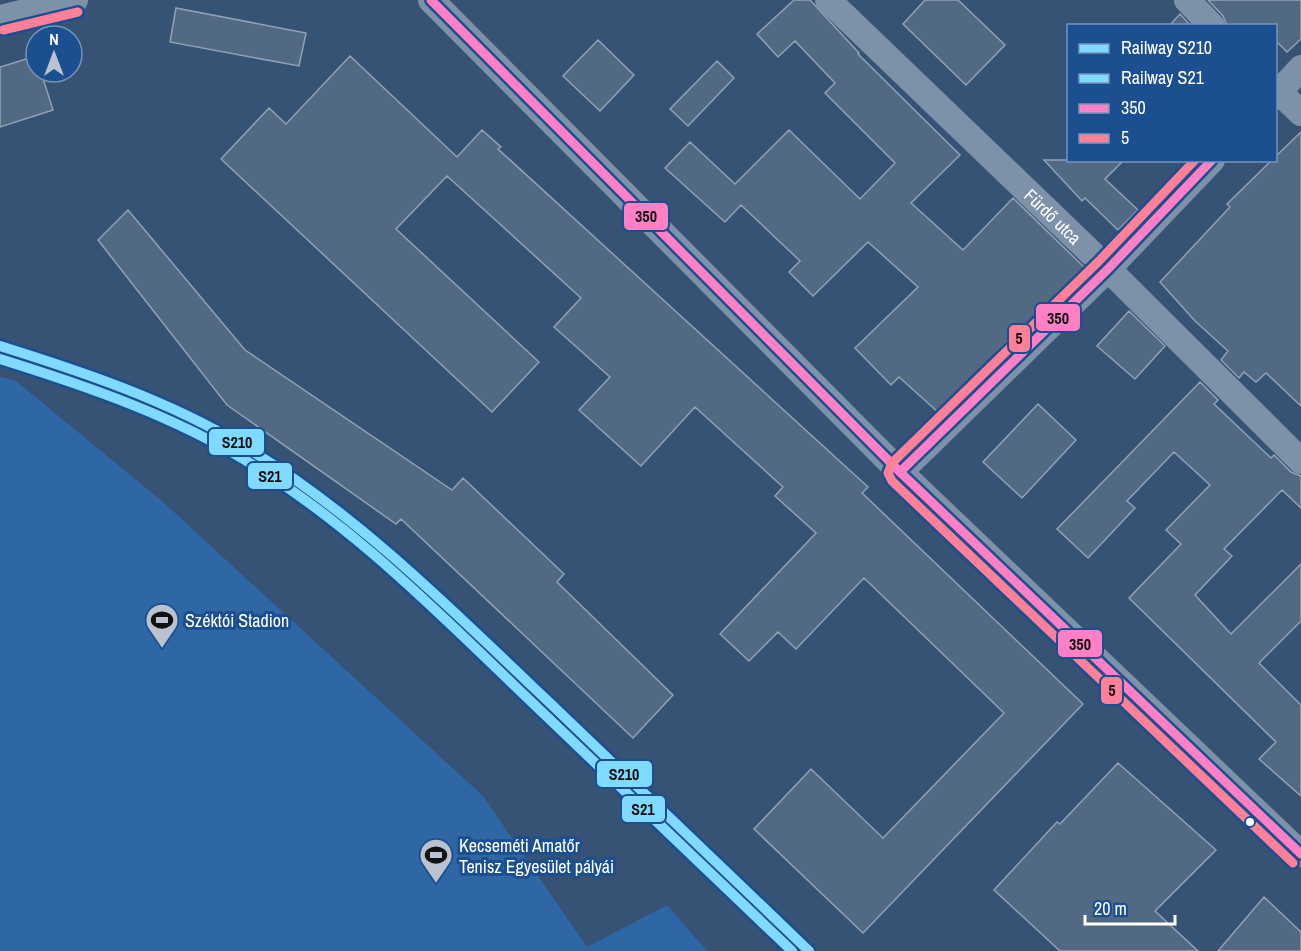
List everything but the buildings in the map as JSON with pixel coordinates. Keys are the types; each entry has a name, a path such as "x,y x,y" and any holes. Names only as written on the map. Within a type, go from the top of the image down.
{"street":[{"path":"0,18 75,0"},
{"path":"430,0 900,472 1301,854"},
{"name":"Fürdő utca","path":"828,0 1108,269 1301,460"},
{"path":"1186,0 1210,24"},
{"path":"1277,91 1301,68"},
{"path":"1277,93 1301,113"},
{"path":"900,472 1108,269 1210,162"}],"shaded area":[{"name":"Széktói Stadion","path":"0,377 16,381 163,502 483,796 587,947 667,905 707,951 0,951"}],"rail line":[{"name":"S210","path":"0,346 124,388 184,414 242,445 321,498 395,558 465,622 809,951"},
{"name":"S21","path":"0,359 90,389 177,424 233,453 273,477 311,504 383,562 452,625 792,951"}],"transit line":[{"name":"350","path":"431,0 900,472 1301,854"},
{"name":"5","path":"3,30 78,12"},
{"name":"5","path":"1193,162 1099,261 892,463 888,473 892,481 1293,863"},
{"name":"350","path":"900,472 1108,269 1210,162"}],"place":[{"name":"Széktói Stadion","path":"162,649"},
{"name":"Kecseméti Amatőr Tenisz Egyesület pályái","path":"436,884"}]}
